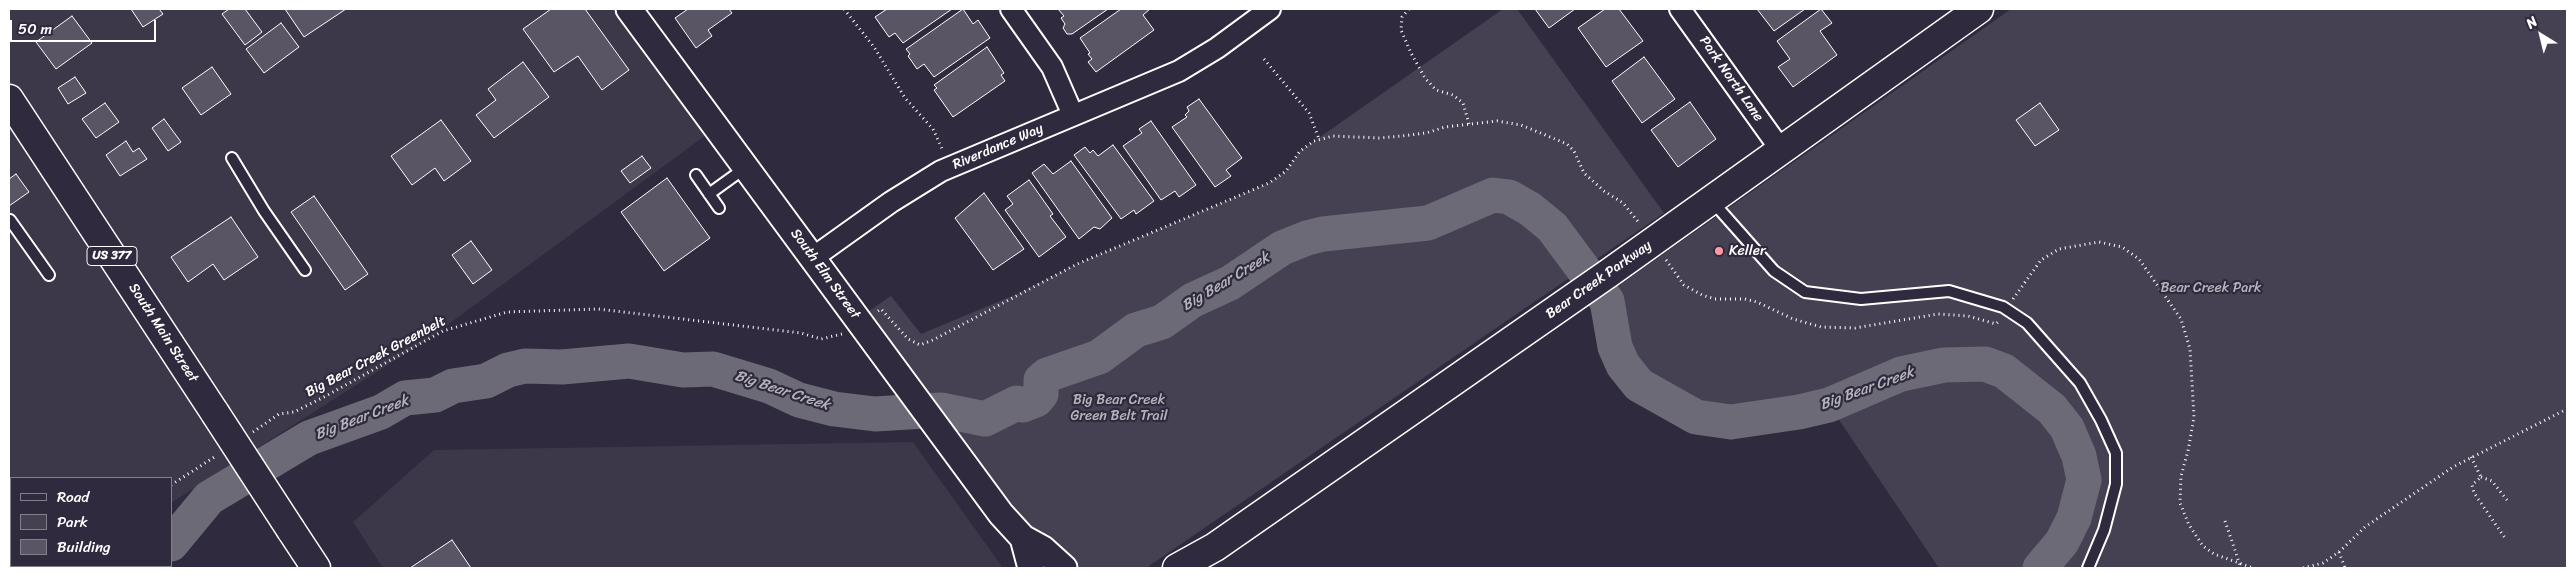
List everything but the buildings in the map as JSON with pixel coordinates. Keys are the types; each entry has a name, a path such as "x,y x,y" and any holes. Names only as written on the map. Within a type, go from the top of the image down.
{"main road":[{"name":"Bear Creek Parkway","path":"1177,568 1208,558 1979,9"},
{"name":"South Main Street","path":"9,99 316,568"}],"street":[{"name":"South Elm Street","path":"629,9 814,257 951,448 1001,514 1023,538 1043,549 1064,568"},
{"path":"1011,9 1052,67 1073,115"},
{"name":"Riverdance Way","path":"814,257 924,181 1073,115 1160,80 1197,61 1270,9"},
{"name":"Park North Lane","path":"1680,9 1781,150"},
{"name":"South Elm Street","path":"1023,538 1031,568"}],"lane":[{"path":"232,158 264,211 306,270"},
{"path":"709,194 747,167"},
{"path":"696,175 719,208"},
{"path":"1712,200 1774,271 1805,292 1862,299 1949,291 2004,308 2027,323 2080,383 2101,420 2116,453 2116,484 2104,530 2088,568"},
{"path":"10,220 49,275"}],"path":[{"path":"844,9 874,47 905,98 933,129 945,154"},
{"path":"1409,9 1402,18 1401,30 1411,53 1425,78 1436,90 1453,95 1463,103 1469,124"},
{"path":"1264,59 1309,113 1319,139"},
{"name":"Big Bear Creek Greenbelt","path":"247,436 279,414 294,412 324,398 444,331 507,312 598,308 800,333 821,339 848,332"},
{"path":"2303,568 2323,563 2339,552 2365,527 2471,457 2567,409"},
{"path":"172,484 224,451"},
{"path":"2471,457 2481,477 2492,481 2507,500"},
{"path":"2481,477 2472,485 2474,493 2505,538"},
{"path":"2225,522 2240,565"},
{"path":"2339,552 2345,568"}],"shaded area":[{"path":"9,9 633,9 717,127 427,340 172,502 172,477 10,477 10,567 70,567 9,568"},
{"path":"913,442 1003,568 383,568 353,522 434,450"}],"green space":[{"name":"Big Bear Creek Green Belt Trail","path":"1503,9 1517,9 1664,213 1146,568 1082,568 1069,561 999,501 863,315 891,296 921,334 1017,294 1077,264 1269,183 1286,171 1300,151"},
{"name":"Bear Creek Park","path":"2011,9 2567,9 2567,568 1939,568 1829,405 1799,412 1731,422 1696,417 1639,385 1623,365 1615,347 1608,293"}],"waterway":[{"name":"Big Bear Creek","path":"172,543 209,498 309,438 381,412 405,398 435,395 453,386 486,381 508,370 525,366 562,367 629,361 683,370 713,369 769,386 799,400 834,409 875,414 941,410 985,419 1017,403 1023,405 1036,400 1041,394 1041,380 1047,375 1099,357 1136,330 1162,322 1193,300 1230,283 1282,248 1323,234 1428,223 1493,195 1509,197 1530,209 1552,227 1607,301 1615,347 1623,365 1639,385 1696,417 1731,422 1799,412 1829,405 1901,374 1944,365 1985,364 2004,371 2052,409 2067,428 2079,456 2084,480 2074,518 2062,542 2040,568"}],"place":[{"name":"Keller","path":"1719,251"}]}
